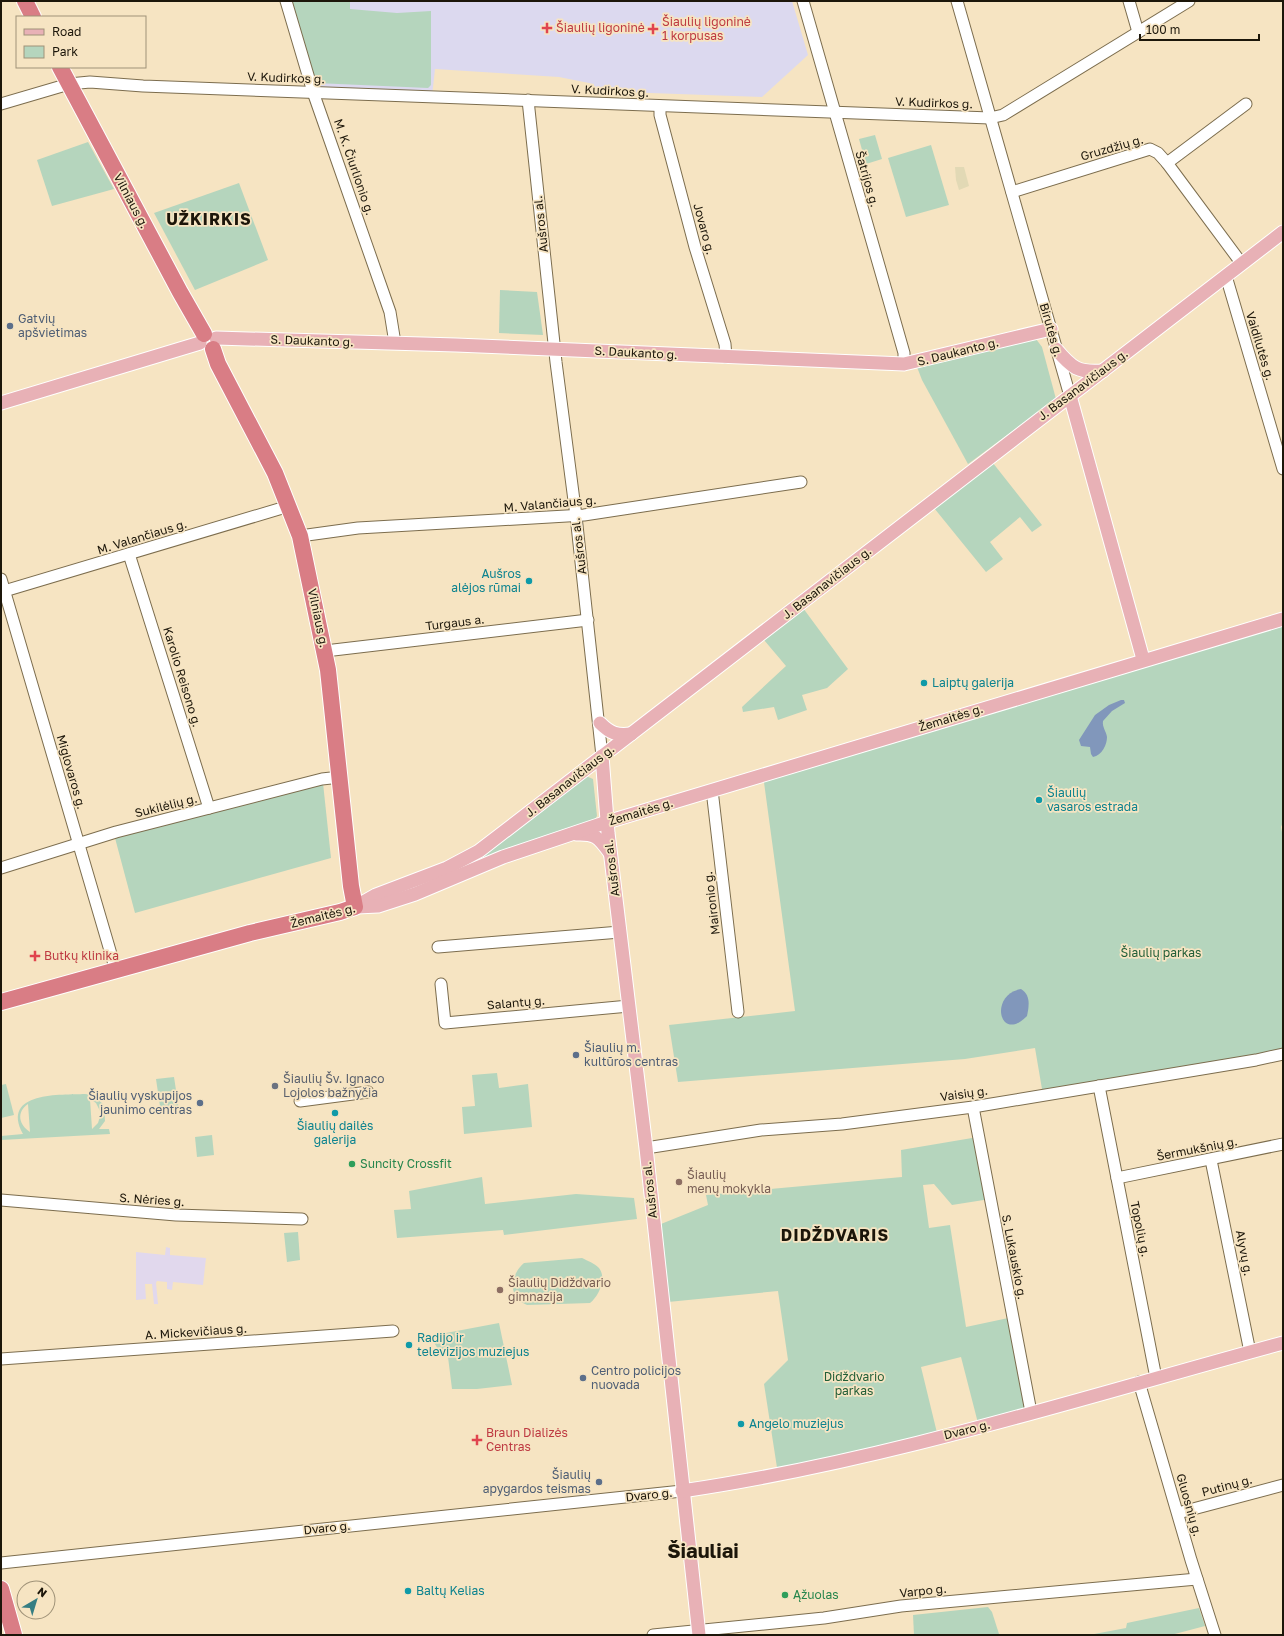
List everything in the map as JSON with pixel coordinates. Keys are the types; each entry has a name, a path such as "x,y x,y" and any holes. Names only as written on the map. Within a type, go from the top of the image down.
{"highway":[{"path":"25,1 32,16"},
{"name":"Vilniaus g.","path":"61,68 182,296 208,341 218,364 275,473 300,536 325,651 351,886 355,907"},
{"name":"Žemaitės g.","path":"1,1002 250,933 340,912 355,907"},
{"path":"1,1589 14,1635"}],"main road":[{"name":"J. Basanavičiaus g.","path":"355,907 376,895 447,868 479,851 1283,232"},
{"name":"S. Daukanto g.","path":"1,403 208,341 395,343 904,364 1051,329"},
{"path":"1056,349 1075,369 1086,372 1103,370"},
{"name":"Birutės g.","path":"1070,396 1143,660"},
{"name":"Žemaitės g.","path":"355,907 378,906 415,894 503,858 607,822 1283,619"},
{"path":"600,723 611,733 621,735 631,734"},
{"name":"Aušros al.","path":"602,756 607,822 646,1148 682,1491 699,1632"},
{"path":"570,834 587,834 598,838 611,855"},
{"name":"Dvaro g.","path":"682,1491 734,1484 836,1462 955,1433 1283,1343"}],"street":[{"name":"M. K. Čiurlionio g.","path":"286,1 313,92 390,312 395,343"},
{"name":"Šatrijos g.","path":"803,1 904,353 904,364"},
{"name":"Birutės g.","path":"957,1 1070,396"},
{"path":"1129,1 1138,32"},
{"name":"V. Kudirkos g.","path":"1,104 69,84 90,82 990,118 1003,115 1189,1"},
{"name":"Aušros al.","path":"528,100 555,350 600,723 602,756"},
{"path":"1242,264 1167,163 1246,104"},
{"name":"Jovaro g.","path":"660,106 660,115 687,219 725,344 726,357"},
{"name":"Gruzdžių g.","path":"1012,192 1150,149 1158,153 1167,163"},
{"name":"Vaidilutės g.","path":"1226,276 1283,469"},
{"name":"M. Valančiaus g.","path":"300,536 358,528 576,516 802,482"},
{"name":"M. Valančiaus g.","path":"3,592 289,506"},
{"name":"Karolio Reisono g.","path":"129,554 209,808"},
{"name":"Miglovaros g.","path":"1,580 3,592 116,971"},
{"name":"Turgaus a.","path":"325,651 588,620"},
{"name":"Sukilėlių g.","path":"1,868 78,843 322,779 340,777"},
{"name":"Maironio g.","path":"712,790 738,1012"},
{"path":"438,947 620,932"},
{"name":"Salantų g.","path":"441,984 445,1022 629,1006"},
{"name":"Vaisių g.","path":"646,1148 761,1130 842,1124 973,1107 1283,1054"},
{"name":"Topolių g.","path":"1099,1086 1156,1378"},
{"path":"300,1101 368,1092"},
{"name":"S. Lukauskio g.","path":"973,1107 1031,1412"},
{"name":"Šermukšnių g.","path":"1117,1178 1211,1160 1283,1144"},
{"name":"Alyvų g.","path":"1211,1160 1250,1352"},
{"name":"S. Nėries g.","path":"1,1200 176,1215 302,1219"},
{"name":"A. Mickevičiaus g.","path":"1,1359 393,1331"},
{"name":"Gluosnių g.","path":"1139,1382 1215,1635"},
{"name":"Putinų g.","path":"1178,1513 1283,1485"},
{"name":"Dvaro g.","path":"1,1563 682,1491"},
{"name":"Varpo g.","path":"653,1635 699,1632 824,1618 901,1606 1198,1582"}],"shaded area":[{"name":"Šiaulių ligoninė","path":"286,1 792,1 808,55 762,97 594,91 594,84 559,77 435,69 432,96 313,92"},
{"path":"166,1247 170,1248 170,1255 206,1258 203,1285 173,1282 172,1290 167,1289 167,1282 157,1281 158,1304 154,1304 152,1284 145,1284 146,1299 136,1300 136,1252 165,1255"}],"green space":[{"path":"291,1 350,1 350,9 397,13 431,11 431,85 428,88 316,83"},
{"path":"875,135 882,159 866,164 859,139"},
{"path":"88,142 114,189 52,206 37,160"},
{"path":"931,145 949,205 906,217 888,158"},
{"path":"239,183 268,260 195,290 154,213"},
{"path":"500,290 537,292 543,335 499,333"},
{"path":"1036,339 1042,347 1056,399 968,464 922,380 917,367"},
{"path":"989,458 1042,525 1032,532 1020,517 990,542 1003,559 986,572 930,503"},
{"path":"803,608 848,669 827,688 802,695 807,710 778,720 774,707 743,712 742,707 786,666 764,640"},
{"name":"Šiaulių parkas","path":"1283,619 1283,822 1281,827 1283,837 1283,1054 1043,1095 1035,1048 965,1059 678,1082 669,1025 795,1011 763,775"},
{"path":"586,776 593,779 597,816 593,822 482,858 481,856"},
{"path":"323,783 331,858 135,913 115,838"},
{"path":"497,1073 499,1088 528,1084 532,1127 464,1134 462,1107 475,1106 472,1075"},
{"path":"174,1077 179,1110 161,1113 156,1079"},
{"path":"6,1084 14,1115 1,1118 1,1085"},
{"path":"93,1095 104,1105 105,1121 99,1129 109,1129 110,1134 1,1140 1,1136 23,1134 18,1120 20,1110 26,1103 37,1098 49,1096","holes":["90,1099 96,1103 101,1113 98,1123 92,1129","28,1104 30,1132 23,1126 20,1118 24,1107"]},
{"path":"212,1135 214,1155 197,1157 195,1137"},
{"name":"Didždvario parkas","path":"978,1137 990,1199 952,1205 934,1184 923,1185 929,1228 950,1225 966,1327 1013,1317 1031,1412 979,1427 961,1357 921,1367 938,1437 778,1474 764,1384 788,1360 778,1291 668,1302 661,1224 708,1205 706,1195 902,1177 901,1150"},
{"path":"482,1177 485,1204 576,1194 634,1198 637,1219 504,1235 503,1230 397,1238 394,1210 411,1209 409,1191"},
{"path":"298,1232 300,1260 287,1262 284,1233"},
{"path":"582,1258 593,1263 599,1268 602,1277 601,1287 590,1303 527,1305 516,1297 513,1286 514,1279 519,1268 524,1263"},
{"path":"499,1323 512,1385 477,1389 452,1389 447,1349 438,1349 430,1336"},
{"path":"988,1607 992,1612 999,1634 914,1635 913,1615"},
{"path":"1199,1608 1205,1626 1171,1635 1089,1635 1126,1628 1127,1623"}],"sand":[{"path":"955,167 964,167 969,186 959,190 956,180"}],"water":[{"path":"1124,700 1125,703 1112,711 1103,721 1107,737 1106,743 1101,752 1093,757 1090,747 1081,746 1079,740 1095,715 1109,705"},
{"path":"1021,989 1028,998 1029,1005 1027,1016 1018,1023 1010,1024 1005,1021 1001,1008 1004,1000 1011,993"}],"place":[{"name":"Šiaulių ligoninė","path":"547,28"},
{"name":"Šiaulių ligoninė 1 korpusas","path":"653,29"},
{"name":"Gatvių apšvietimas","path":"10,326"},
{"name":"Aušros alėjos rūmai","path":"529,581"},
{"name":"Laiptų galerija","path":"924,683"},
{"name":"Šiaulių vasaros estrada","path":"1039,800"},
{"name":"Butkų klinika","path":"35,956"},
{"name":"Šiaulių m. kultūros centras","path":"576,1055"},
{"name":"Šiaulių Šv. Ignaco Lojolos bažnyčia","path":"275,1086"},
{"name":"Šiaulių vyskupijos jaunimo centras","path":"200,1103"},
{"name":"Šiaulių dailės galerija","path":"335,1113"},
{"name":"Suncity Crossfit","path":"352,1164"},
{"name":"Šiaulių menų mokykla","path":"679,1182"},
{"name":"Šiaulių Didždvario gimnazija","path":"500,1290"},
{"name":"Radijo ir televizijos muziejus","path":"409,1345"},
{"name":"Centro policijos nuovada","path":"583,1378"},
{"name":"Angelo muziejus","path":"741,1424"},
{"name":"Braun Dializės Centras","path":"477,1440"},
{"name":"Šiaulių apygardos teismas","path":"599,1482"},
{"name":"Baltų Kelias","path":"408,1591"},
{"name":"Ąžuolas","path":"785,1595"}],"district":[{"name":"UŽKIRKIS","path":"209,219"},
{"name":"DIDŽDVARIS","path":"835,1235"},
{"name":"Šiauliai","path":"703,1551"}]}
